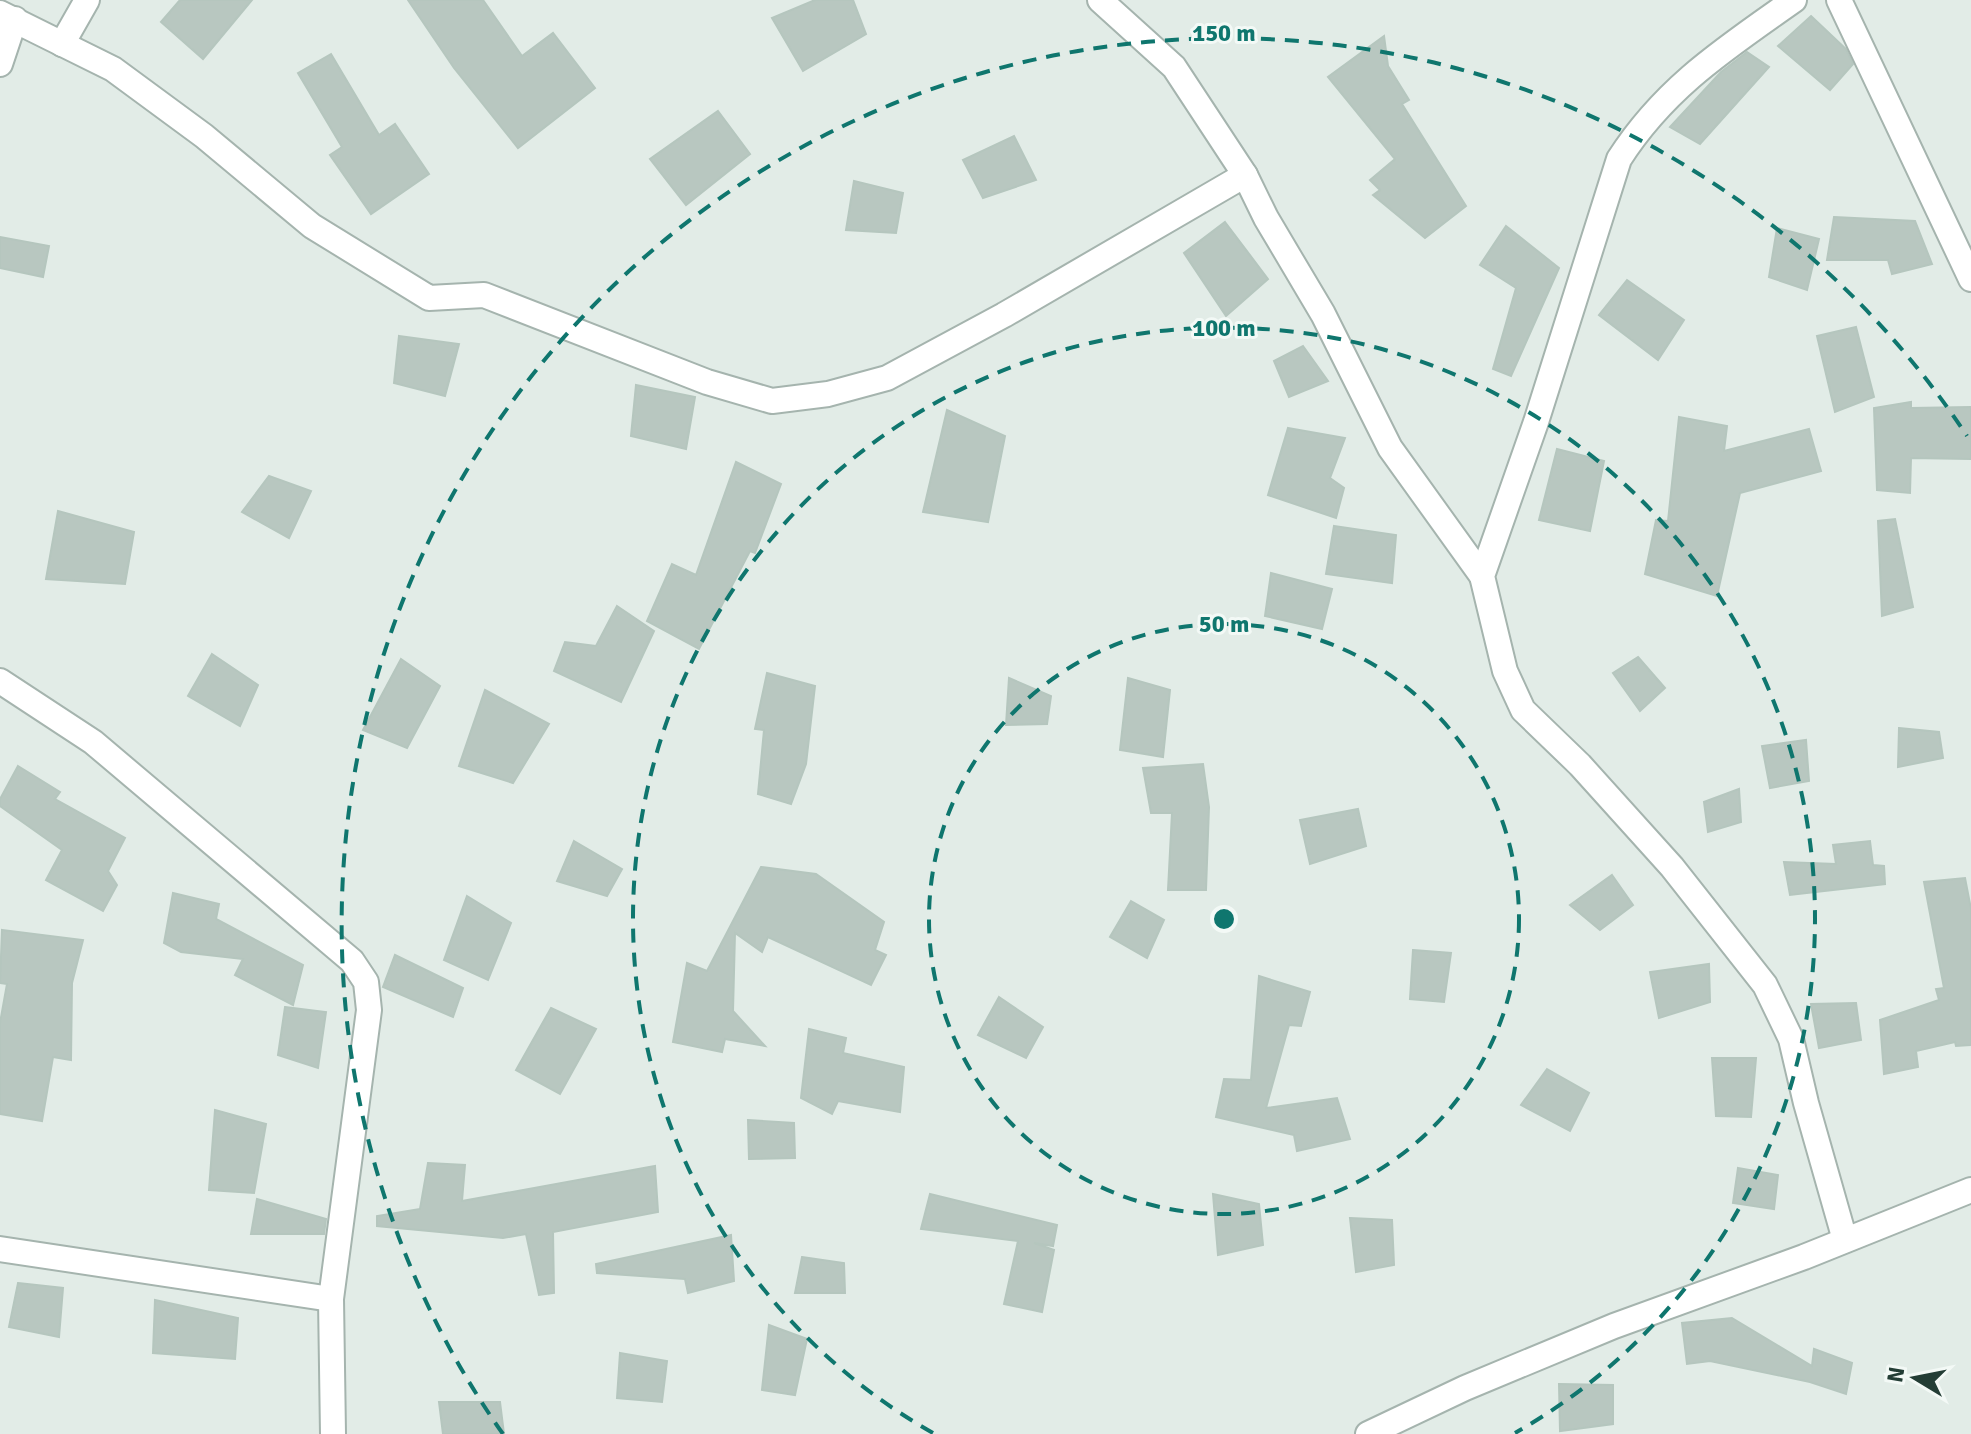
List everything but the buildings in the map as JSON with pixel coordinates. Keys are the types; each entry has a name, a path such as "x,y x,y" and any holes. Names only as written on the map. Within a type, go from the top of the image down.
{"street":[{"path":"62,44 87,0"},
{"path":"1100,0 1174,67 1245,175 1266,218 1323,314 1390,448 1482,576 1505,671 1523,710 1580,765 1672,867 1765,985 1791,1039 1845,1240"},
{"path":"1482,576 1536,422 1619,159 1641,125 1703,65 1794,0"},
{"path":"1839,0 1971,279"},
{"path":"0,64 8,16 113,69 204,136 312,226 429,298 484,295 707,382 772,401 828,394 887,378 1004,315 1245,175"},
{"path":"0,681 93,742 352,961 366,982 369,1010 331,1299 333,1434"},
{"path":"1368,1434 1465,1388 1614,1326 1971,1190"},
{"path":"0,1249 331,1299"}]}
